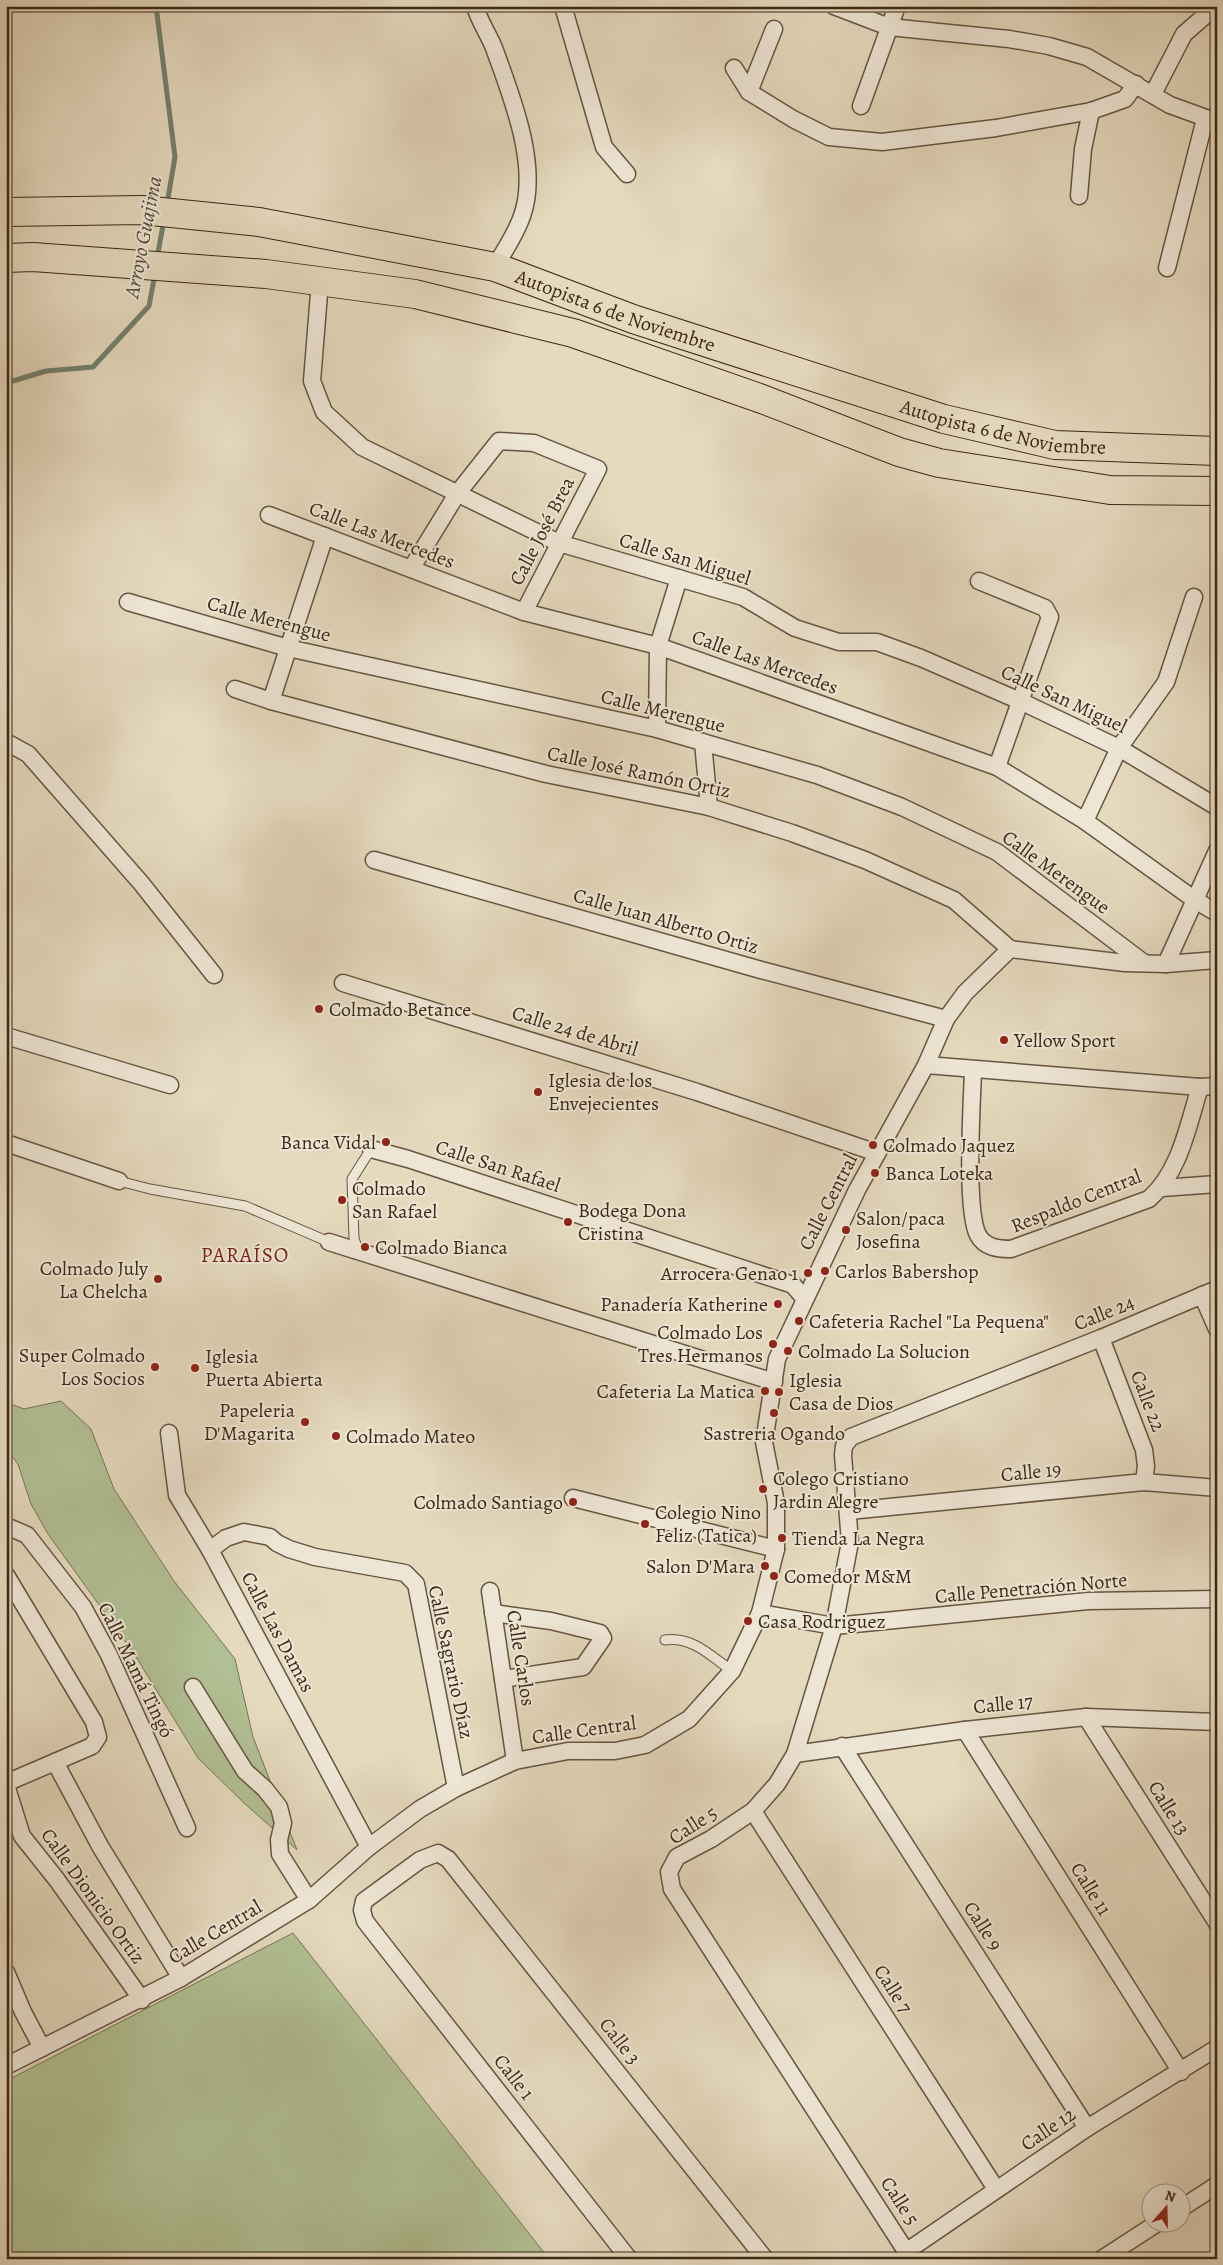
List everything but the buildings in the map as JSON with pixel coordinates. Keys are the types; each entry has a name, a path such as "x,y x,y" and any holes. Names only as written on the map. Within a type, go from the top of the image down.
{"highway":[{"name":"Autopista 6 de Noviembre","path":"13,212 142,210 259,222 496,267 633,319 944,419 1055,445 1217,451"},
{"name":"Autopista 6 de Noviembre","path":"6,258 34,257 266,274 415,294 573,333 762,399 899,452 939,463 1110,490 1217,491"}],"street":[{"path":"475,6 477,15 489,34 512,98 526,162 528,185 522,216 496,267"},
{"path":"563,6 604,147 627,174"},
{"path":"834,6 889,27 1009,39 1049,46 1087,57 1153,94 1170,106 1211,120 1167,268"},
{"path":"861,106 897,6"},
{"path":"1153,94 1184,34 1216,6"},
{"path":"749,92 774,29"},
{"path":"734,68 749,92 793,119 829,137 882,142 996,128 1091,111 1125,99 1136,84"},
{"path":"1079,196 1083,149 1091,111"},
{"name":"Calle San Miguel","path":"320,281 312,381 324,412 362,447 559,544 743,597 796,628 839,642 877,642 921,658 1020,701 1119,748 1217,808"},
{"name":"Calle José Brea","path":"457,494 499,441 534,443 598,469 524,612"},
{"path":"411,569 457,494"},
{"name":"Calle Las Mercedes","path":"269,515 524,612 658,646 997,767 1085,821 1195,900 1217,913"},
{"path":"271,701 325,536"},
{"path":"657,729 658,646 679,578"},
{"path":"980,581 1045,608 1050,617 997,767"},
{"path":"1085,821 1119,748 1166,682 1194,597"},
{"name":"Calle Merengue","path":"128,602 288,648 657,729 817,775 902,806 997,852 1144,963"},
{"name":"Calle José Ramón Ortiz","path":"235,689 271,701 546,774 709,807 792,834 865,860 954,900 1010,949"},
{"path":"6,742 28,754 141,883 214,974"},
{"path":"704,742 709,807"},
{"path":"1166,964 1217,851"},
{"name":"Calle Juan Alberto Ortiz","path":"374,860 761,970 946,1019"},
{"path":"1010,949 1144,963 1166,964 1217,960"},
{"name":"Calle Central","path":"6,2066 142,2000 309,1900 369,1847 420,1809 456,1788 515,1761 568,1751 615,1751 645,1745 689,1719 732,1671 760,1613 776,1549 776,1503 764,1442 777,1359 804,1298 857,1190 926,1065 946,1019 965,993 1010,949"},
{"name":"Calle 24 de Abril","path":"343,983 697,1092 877,1153"},
{"path":"6,1036 170,1085"},
{"path":"926,1065 1200,1087 1217,1086"},
{"name":"Respaldo Central","path":"973,1070 971,1201 978,1235 987,1244 997,1249 1012,1249 1148,1199 1162,1188 1178,1157 1200,1087"},
{"path":"6,1143 119,1181"},
{"name":"Calle San Rafael","path":"371,1150 427,1165 793,1285 804,1298"},
{"path":"1162,1188 1217,1184"},
{"path":"329,1242 774,1382"},
{"path":"1209,1292 1217,1329"},
{"name":"Calle 24","path":"844,1446 850,1436 864,1430 1101,1338 1209,1292"},
{"name":"Calle 22","path":"1101,1338 1144,1450 1146,1466 1144,1482"},
{"name":"Calle Las Damas","path":"169,1433 177,1495 210,1550 369,1847"},
{"name":"Calle 5","path":"844,1446 850,1542 834,1626 795,1754 777,1784 753,1811 711,1839 677,1857 669,1872 672,1889 909,2255"},
{"name":"Calle 19","path":"849,1511 1144,1482 1217,1488"},
{"path":"573,1498 776,1549"},
{"name":"Calle Mamá Tingó","path":"6,1526 27,1535 83,1607 109,1655 187,1828"},
{"name":"Calle Sagrario Díaz","path":"210,1550 226,1538 244,1532 270,1537 289,1550 315,1557 405,1574 416,1584 456,1788"},
{"path":"6,1575 98,1730 98,1737 92,1746 6,1784"},
{"name":"Calle Carlos","path":"490,1590 515,1761"},
{"name":"Calle Penetración Norte","path":"760,1613 834,1626 1088,1601 1217,1600"},
{"path":"493,1613 551,1621 600,1633 603,1638 583,1668 503,1679"},
{"path":"193,1687 245,1771 265,1789 279,1807 283,1823 279,1840 280,1854 309,1900"},
{"name":"Calle 17","path":"795,1754 965,1730 1086,1717 1217,1722"},
{"name":"Calle 13","path":"1086,1717 1217,1922"},
{"name":"Calle 11","path":"965,1730 1181,2072"},
{"name":"Calle 9","path":"842,1746 1087,2128"},
{"path":"55,1762 100,1846 181,1978"},
{"name":"Calle Dionicio Ortiz","path":"6,1784 22,1836 57,1880 142,2000"},
{"name":"Calle 7","path":"753,1811 996,2189"},
{"name":"Calle 1","path":"438,1853 420,1860 364,1901 362,1910 365,1921 629,2259"},
{"name":"Calle 3","path":"438,1853 448,1860 462,1876 765,2259"},
{"path":"6,1972 23,2012 42,2048"},
{"name":"Calle 12","path":"909,2255 996,2189 1087,2128 1181,2072 1217,2048"},
{"path":"1190,2202 1217,2185"},
{"path":"1102,2259 1144,2232"}],"lane":[{"path":"358,1251 354,1238 352,1179 371,1150"},
{"path":"119,1181 150,1189 245,1206 329,1242"},
{"path":"665,1640 679,1638 690,1642 732,1671"}],"green space":[{"path":"61,1401 91,1429 114,1489 174,1581 235,1659 253,1737 297,1850 244,1803 198,1758 133,1652 48,1534 31,1504 18,1464 6,1448 6,1402 24,1409"},
{"path":"293,1933 549,2259 6,2259 6,2081"}],"waterway":[{"name":"Arroyo Guajima","path":"156,6 175,157 167,204"},
{"name":"Arroyo Guajima","path":"157,258 164,220"},
{"name":"Arroyo Guajima","path":"6,383 46,371 93,367 149,306 155,274"}],"place":[{"name":"Colmado Betance","path":"319,1009"},
{"name":"Yellow Sport","path":"1004,1040"},
{"name":"Iglesia de los Envejecientes","path":"538,1092"},
{"name":"Banca Vidal","path":"386,1142"},
{"name":"Colmado Jaquez","path":"873,1145"},
{"name":"Banca Loteka","path":"875,1173"},
{"name":"Colmado San Rafael","path":"342,1200"},
{"name":"Bodega Dona Cristina","path":"568,1222"},
{"name":"Salon/paca Josefina","path":"846,1230"},
{"name":"Colmado Bianca","path":"365,1247"},
{"name":"Carlos Babershop","path":"825,1271"},
{"name":"Arrocera Genao 1","path":"808,1273"},
{"name":"Colmado July La Chelcha","path":"158,1279"},
{"name":"Panadería Katherine","path":"778,1304"},
{"name":"Cafeteria Rachel \"La Pequena\"","path":"799,1321"},
{"name":"Colmado Los Tres Hermanos","path":"773,1344"},
{"name":"Colmado La Solucion","path":"788,1351"},
{"name":"Super Colmado Los Socios","path":"155,1367"},
{"name":"Iglesia Puerta Abierta","path":"195,1368"},
{"name":"Cafeteria La Matica","path":"765,1391"},
{"name":"Iglesia Casa de Dios","path":"779,1392"},
{"name":"Sastreria Ogando","path":"774,1413"},
{"name":"Papeleria D'Magarita","path":"305,1422"},
{"name":"Colmado Mateo","path":"336,1436"},
{"name":"Colego Cristiano Jardin Alegre","path":"763,1489"},
{"name":"Colmado Santiago","path":"573,1502"},
{"name":"Colegio Nino Feliz (Tatica)","path":"645,1524"},
{"name":"Tienda La Negra","path":"782,1538"},
{"name":"Salon D'Mara","path":"765,1566"},
{"name":"Comedor M&M","path":"774,1576"},
{"name":"Casa Rodriguez","path":"748,1621"}],"district":[{"name":"PARAÍSO","path":"245,1255"}]}
